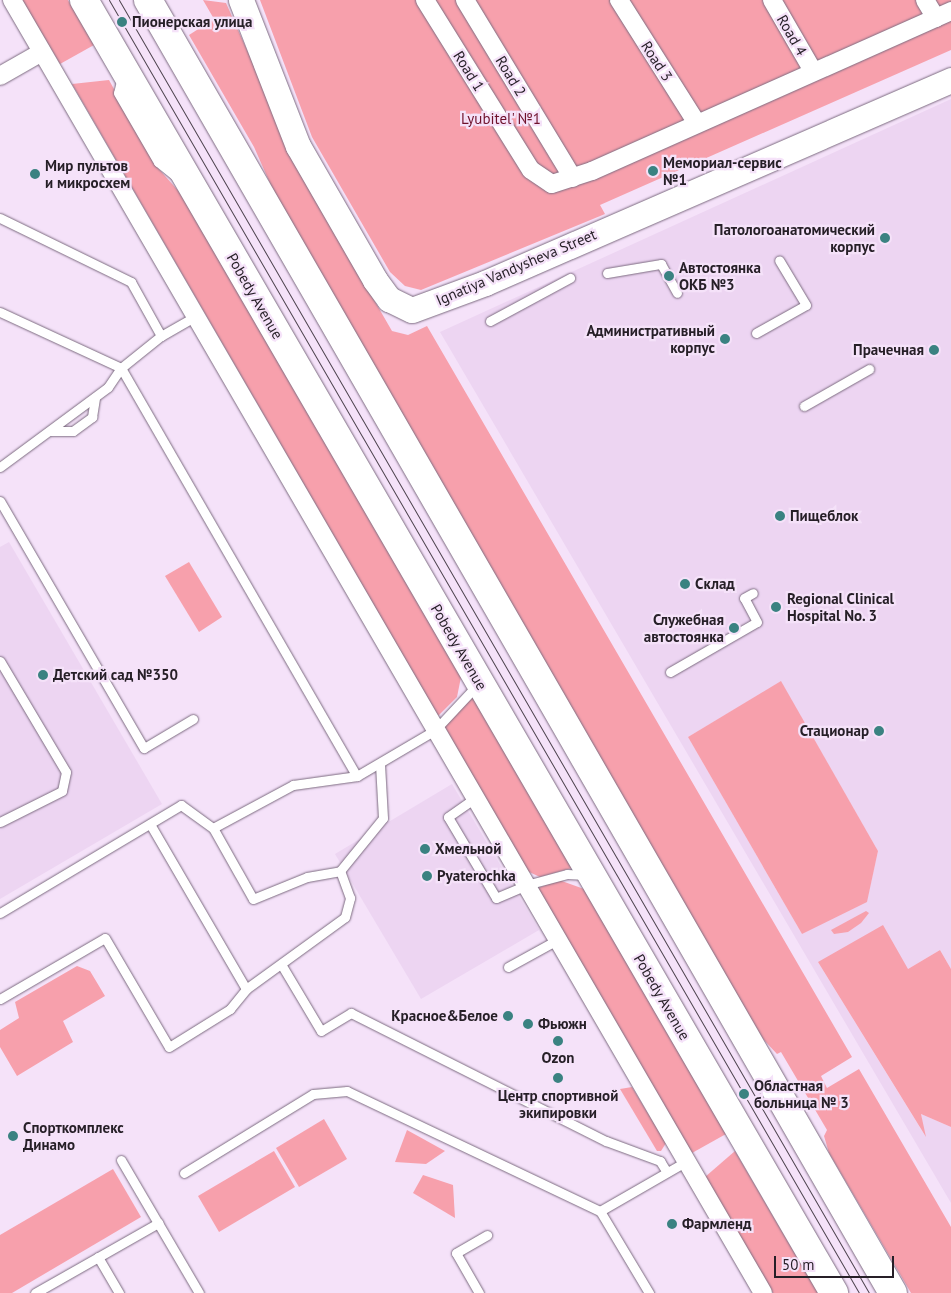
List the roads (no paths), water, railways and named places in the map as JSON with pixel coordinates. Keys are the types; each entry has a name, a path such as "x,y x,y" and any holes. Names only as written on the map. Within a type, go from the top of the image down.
{"main road":[{"name":"Pobedy Avenue","path":"84,0 834,1293"},
{"path":"148,0 893,1293"}],"street":[{"path":"12,0 763,1293"},
{"name":"Ignatiya Vandysheva Street","path":"242,0 298,146 375,280 389,299 412,310 485,283 951,80"},
{"name":"Road 1","path":"425,0 531,170 552,184 573,178"},
{"name":"Road 2","path":"466,0 573,178"},
{"name":"Road 3","path":"619,0 696,122"},
{"name":"Road 4","path":"772,0 813,70"},
{"path":"573,178 813,70 943,15 924,0"},
{"path":"0,76 42,52"}],"lane":[{"path":"0,218 131,282 161,336"},
{"path":"756,333 806,305 780,260"},
{"path":"607,272 661,264 677,293"},
{"path":"490,321 570,278"},
{"path":"0,312 121,368 357,776"},
{"path":"0,467 95,397 121,368 161,336 196,316"},
{"path":"804,406 869,369"},
{"path":"50,431 73,431 92,417 95,397"},
{"path":"0,502 3,514 144,748 193,719"},
{"path":"670,672 757,622 744,598 753,593"},
{"path":"0,662 66,772 62,791 0,822"},
{"path":"213,828 293,785 357,776 380,765 435,730 480,682"},
{"path":"0,914 181,805 213,828 253,899 307,877 340,871 383,818 380,765"},
{"path":"475,798 448,817 496,898 526,885 567,874 591,876"},
{"path":"150,824 246,989"},
{"path":"0,999 105,938 169,1046 230,1009 246,989 345,917 350,898 340,871"},
{"path":"508,967 557,940"},
{"path":"281,964 321,1032 352,1014 606,1141 660,1161 667,1172"},
{"path":"184,1173 313,1094 348,1091 600,1211 649,1293"},
{"path":"121,1160 199,1293"},
{"path":"600,1211 686,1161"},
{"path":"35,1293 158,1223"},
{"path":"479,1293 456,1253 487,1235"},
{"path":"98,1257 119,1293"}],"tram line":[{"path":"109,0 859,1293"},
{"path":"119,0 869,1293"}],"place":[{"name":"Пионерская улица","path":"122,22"},
{"name":"Мемориал-сервис №1","path":"653,171"},
{"name":"Мир пультов и микросхем","path":"35,174"},
{"name":"Патологоанатомический корпус","path":"885,238"},
{"name":"Автостоянка ОКБ №3","path":"669,276"},
{"name":"Административный корпус","path":"725,339"},
{"name":"Прачечная","path":"934,350"},
{"name":"Пищеблок","path":"780,516"},
{"name":"Склад","path":"685,584"},
{"name":"Regional Clinical Hospital No. 3","path":"776,607"},
{"name":"Служебная автостоянка","path":"734,628"},
{"name":"Детский сад №350","path":"43,675"},
{"name":"Стационар","path":"879,731"},
{"name":"Хмельной","path":"425,849"},
{"name":"Pyaterochka","path":"427,876"},
{"name":"Красное&Белое","path":"508,1016"},
{"name":"Фьюжн","path":"528,1024"},
{"name":"Ozon","path":"558,1041"},
{"name":"Центр спортивной экипировки","path":"558,1078"},
{"name":"Областная больница № 3","path":"744,1094"},
{"name":"Спорткомплекс Динамо","path":"13,1136"},
{"name":"Фармленд","path":"672,1224"}],"park label":[{"name":"Lyubitel' №1","path":"501,119"}]}
